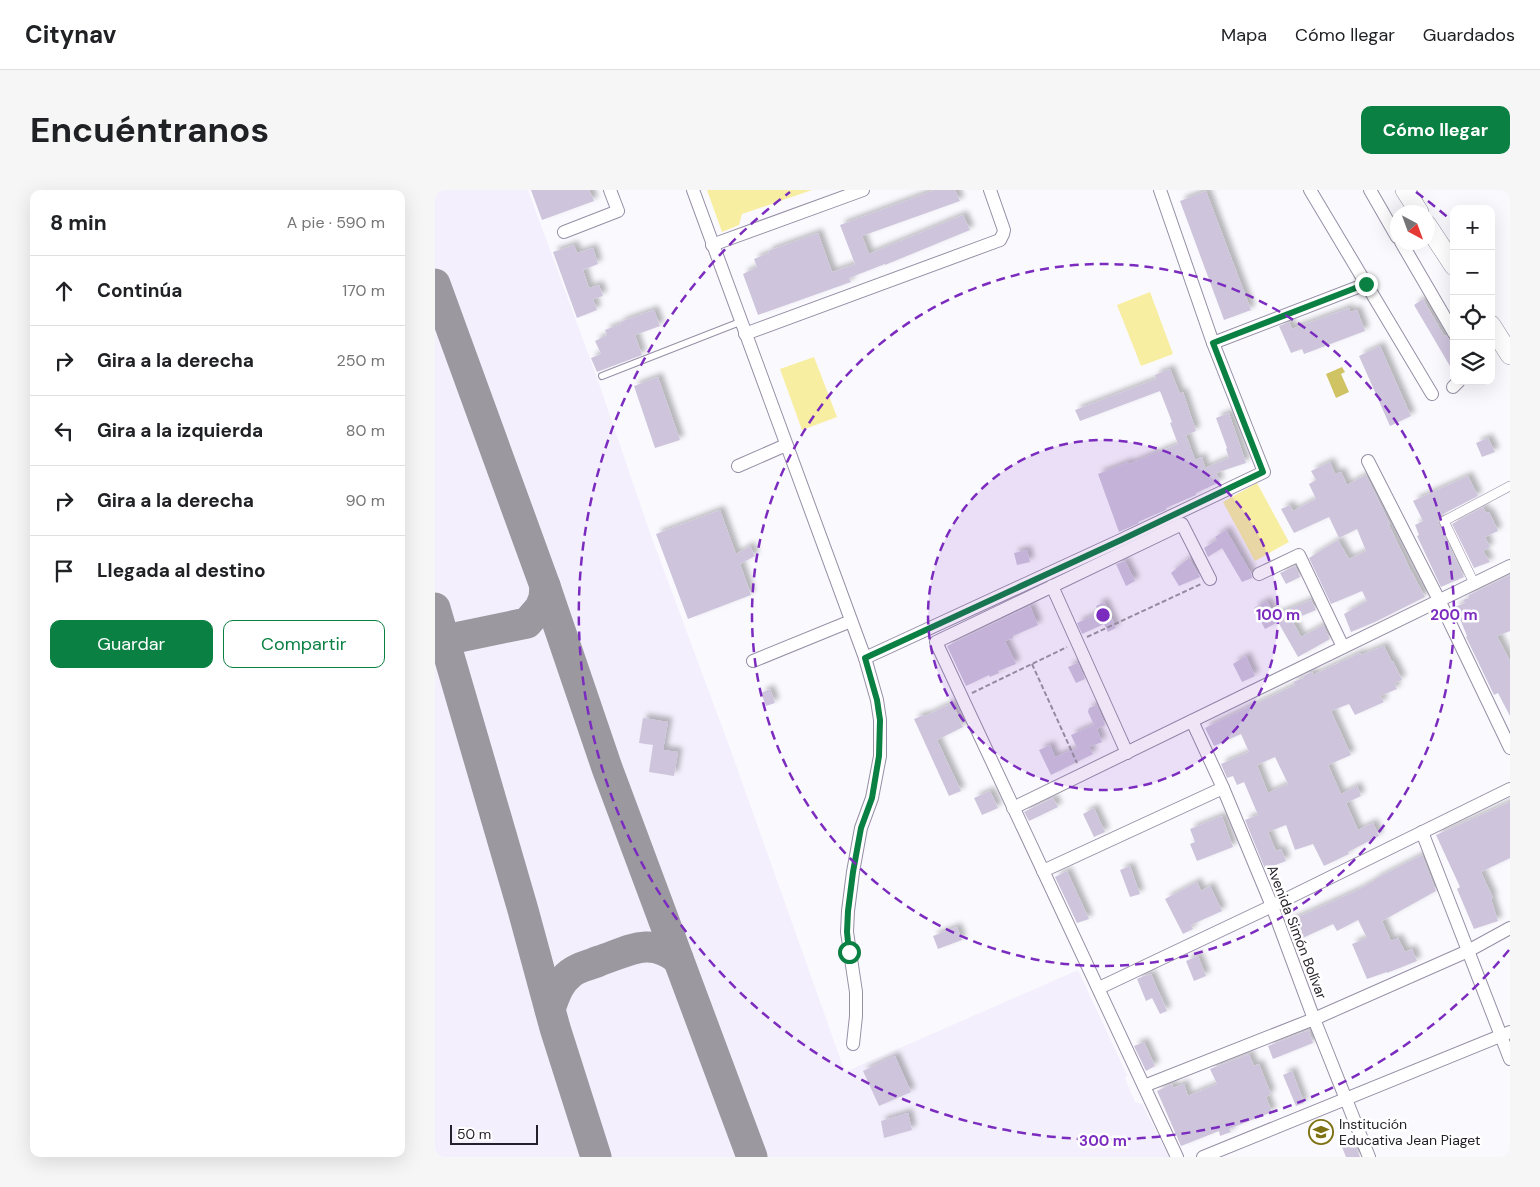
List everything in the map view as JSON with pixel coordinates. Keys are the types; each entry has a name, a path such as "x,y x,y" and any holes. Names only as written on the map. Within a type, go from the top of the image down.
{"main road":[{"path":"1405,190 1415,205"},
{"path":"1435,237 1450,260"},
{"path":"1495,331 1510,355"}],"street":[{"path":"564,232 618,212 610,190"},
{"path":"693,190 865,658 877,700 880,720 879,756 872,798 861,828 848,911 847,932 855,992 856,1016 853,1044"},
{"path":"713,245 863,190"},
{"path":"743,328 1000,240 1004,230 990,190"},
{"path":"865,658 1263,472 1213,343 1160,190"},
{"path":"1310,190 1433,394"},
{"path":"1370,190 1390,225"},
{"path":"1406,250 1450,326"},
{"path":"1213,343 1366,284"},
{"path":"738,466 786,445"},
{"path":"1368,461 1439,600 1510,748"},
{"path":"1474,583 1444,521 1510,486"},
{"path":"1177,1157 936,642 1182,524 1210,579"},
{"path":"1259,574 1299,555 1343,647"},
{"path":"1013,808 1510,566"},
{"path":"1051,586 1127,753"},
{"path":"753,660 851,621"},
{"name":"Avenida Simón Bolívar","path":"1192,721 1223,788 1272,906 1314,1019 1369,1157"},
{"path":"1043,871 1223,788"},
{"path":"1099,988 1510,790"},
{"path":"1422,832 1468,951 1505,1034 1510,1059"},
{"path":"1145,1086 1314,1019 1468,951 1510,928"},
{"path":"1203,1157 1505,1034"}],"lane":[{"path":"602,376 743,328"}],"path":[{"path":"1031,664 1081,775"}],"shaded area":[{"path":"435,190 528,190 845,1072 1078,970 1127,1075 1125,1078 1135,1102 1142,1104 1169,1157 435,1157"},
{"path":"707,190 812,190 742,214 739,225 722,232"},
{"path":"1150,292 1173,354 1141,366 1117,305"},
{"path":"814,357 837,417 802,430 780,369"},
{"path":"1342,367 1345,372 1341,374 1349,392 1336,398 1326,374"},
{"path":"1257,483 1289,542 1255,561 1223,502"}],"building":[{"path":"531,190 589,190 594,201 542,220"},
{"path":"935,190 955,190 960,201 862,236 869,254 963,215 970,230 849,278 851,282 758,315 743,274 757,267 754,259 769,253 768,251 818,233 832,272 855,264 840,225"},
{"path":"1206,191 1251,310 1224,320 1180,201"},
{"path":"574,245 577,253 593,248 598,264 583,270 589,288 599,285 603,296 593,299 597,310 577,318 553,252"},
{"path":"1423,299 1444,336 1446,335 1450,342 1450,366 1414,305"},
{"path":"1349,308 1350,312 1357,310 1365,331 1304,354 1302,349 1291,353 1279,326 1289,322 1292,329"},
{"path":"654,310 660,326 635,335 642,355 597,372 591,358 601,354 595,341 607,335 605,330 621,324 620,322"},
{"path":"1380,346 1411,416 1390,426 1359,356"},
{"path":"1170,369 1180,394 1183,392 1196,431 1186,435 1195,460 1202,457 1205,468 1229,458 1216,418 1229,413 1246,463 1216,473 1220,482 1119,532 1098,474 1129,462 1129,464 1178,444 1170,423 1172,422 1160,391 1080,421 1075,410 1156,379 1155,375"},
{"path":"658,377 680,440 655,448 634,386"},
{"path":"1488,438 1495,452 1482,457 1476,443"},
{"path":"1330,462 1335,474 1341,472 1347,485 1366,475 1425,597 1351,632 1344,614 1367,601 1362,591 1331,604 1309,558 1338,540 1349,559 1366,551 1357,529 1339,538 1329,517 1294,533 1281,509 1290,505 1293,511 1316,499 1309,484 1316,480 1311,471"},
{"path":"1468,476 1478,496 1441,515 1438,521 1464,577 1441,587 1417,536 1419,535 1415,525 1423,521 1413,501"},
{"path":"1483,507 1486,513 1489,512 1498,531 1485,537 1490,547 1483,551 1490,562 1474,568 1452,524"},
{"path":"720,510 736,554 750,546 755,556 740,564 751,595 688,619 656,534"},
{"path":"1226,530 1251,573 1252,578 1242,582 1222,548 1208,557 1204,548 1217,540 1215,537"},
{"path":"1027,550 1030,562 1017,565 1014,553"},
{"path":"1189,558 1200,577 1179,586 1171,573"},
{"path":"1125,561 1135,581 1126,586 1116,564"},
{"path":"1295,566 1300,577 1286,584 1280,573"},
{"path":"1510,575 1510,631 1497,636 1510,661 1510,716 1498,693 1494,695 1466,637 1455,607 1465,603 1463,600 1469,598 1469,595"},
{"path":"1311,600 1316,610 1292,620 1301,637 1323,625 1330,639 1298,657 1278,622 1265,629 1254,608 1267,601 1275,615"},
{"path":"1104,602 1116,628 1108,632 1104,624 1082,634 1077,623 1099,613 1096,606"},
{"path":"1030,606 1038,625 1005,641 1016,664 966,686 947,646"},
{"path":"1384,646 1402,680 1394,683 1397,689 1380,696 1384,702 1355,715 1349,704 1331,711 1351,755 1328,765 1341,794 1357,786 1361,796 1346,803 1358,830 1373,823 1379,836 1324,866 1313,844 1295,850 1286,825 1268,832 1276,851 1281,849 1286,861 1265,869 1245,820 1258,815 1244,782 1237,785 1233,776 1227,778 1221,764 1249,752 1241,734 1214,746 1205,728 1295,685 1293,682 1304,678 1303,676 1312,672 1313,675 1360,653 1361,655","holes":["1275,757 1288,784 1268,793 1257,765"]},
{"path":"1246,656 1255,676 1242,682 1233,664"},
{"path":"1078,663 1085,679 1076,683 1068,667"},
{"path":"770,689 775,703 766,706 761,693"},
{"path":"952,703 963,727 937,740 961,791 949,796 914,719 925,716"},
{"path":"1097,705 1105,725 1097,729 1102,742 1089,747 1093,754 1051,775 1039,750 1050,745 1055,757 1077,748 1071,735 1094,725 1088,712 1089,708"},
{"path":"643,718 668,722 663,750 678,752 674,776 649,772 653,745 639,743"},
{"path":"990,791 998,808 982,815 974,798"},
{"path":"1053,798 1058,807 1029,821 1024,812"},
{"path":"1510,802 1510,858 1481,872 1493,898 1491,899 1498,921 1474,929 1457,889 1460,887 1436,835"},
{"path":"1094,808 1105,832 1094,837 1083,814"},
{"path":"1222,816 1233,847 1197,861 1190,844 1195,842 1190,829"},
{"path":"1422,855 1436,891 1382,921 1391,941 1398,938 1405,952 1412,949 1417,961 1367,979 1352,944 1367,938 1358,920 1337,931 1333,924 1294,942 1287,922 1358,890"},
{"path":"1130,866 1140,894 1130,897 1120,870"},
{"path":"1067,871 1089,919 1077,923 1055,877"},
{"path":"1197,882 1201,891 1210,886 1222,911 1191,925 1193,929 1183,934 1165,899"},
{"path":"957,927 962,940 938,949 933,936"},
{"path":"1198,956 1206,976 1194,981 1186,961"},
{"path":"1151,974 1167,1011 1160,1014 1152,998 1146,1001 1137,979"},
{"path":"1309,1030 1313,1043 1273,1059 1268,1046"},
{"path":"1144,1042 1155,1066 1146,1071 1134,1046"},
{"path":"1249,1054 1254,1066 1259,1064 1271,1094 1266,1097 1272,1112 1229,1129 1231,1132 1220,1136 1219,1131 1181,1146 1157,1091 1172,1084 1173,1088 1184,1084 1188,1096 1217,1084 1210,1069"},
{"path":"895,1056 911,1092 879,1106 863,1071"},
{"path":"1292,1071 1304,1103 1296,1106 1283,1075"},
{"path":"908,1113 912,1130 884,1138 881,1121"},
{"path":"1354,1142 1360,1157 1346,1157 1342,1147"}],"taxiway":[{"path":"435,284 545,586 607,768 752,1157"},
{"path":"435,642 527,623 540,608 544,598 545,586"},
{"path":"435,608 523,910 555,1028 596,1157"},
{"path":"550,1009 563,980 581,968 630,950 649,947 668,952 678,959"}],"place":[{"name":"Institución Educativa Jean Piaget","path":"1321,1132"}],"route":[{"path":"849,952 847,932 848,911 853,872 861,828 872,798 879,756 880,720 877,700 865,658 1263,472 1213,343 1366,284"}]}
